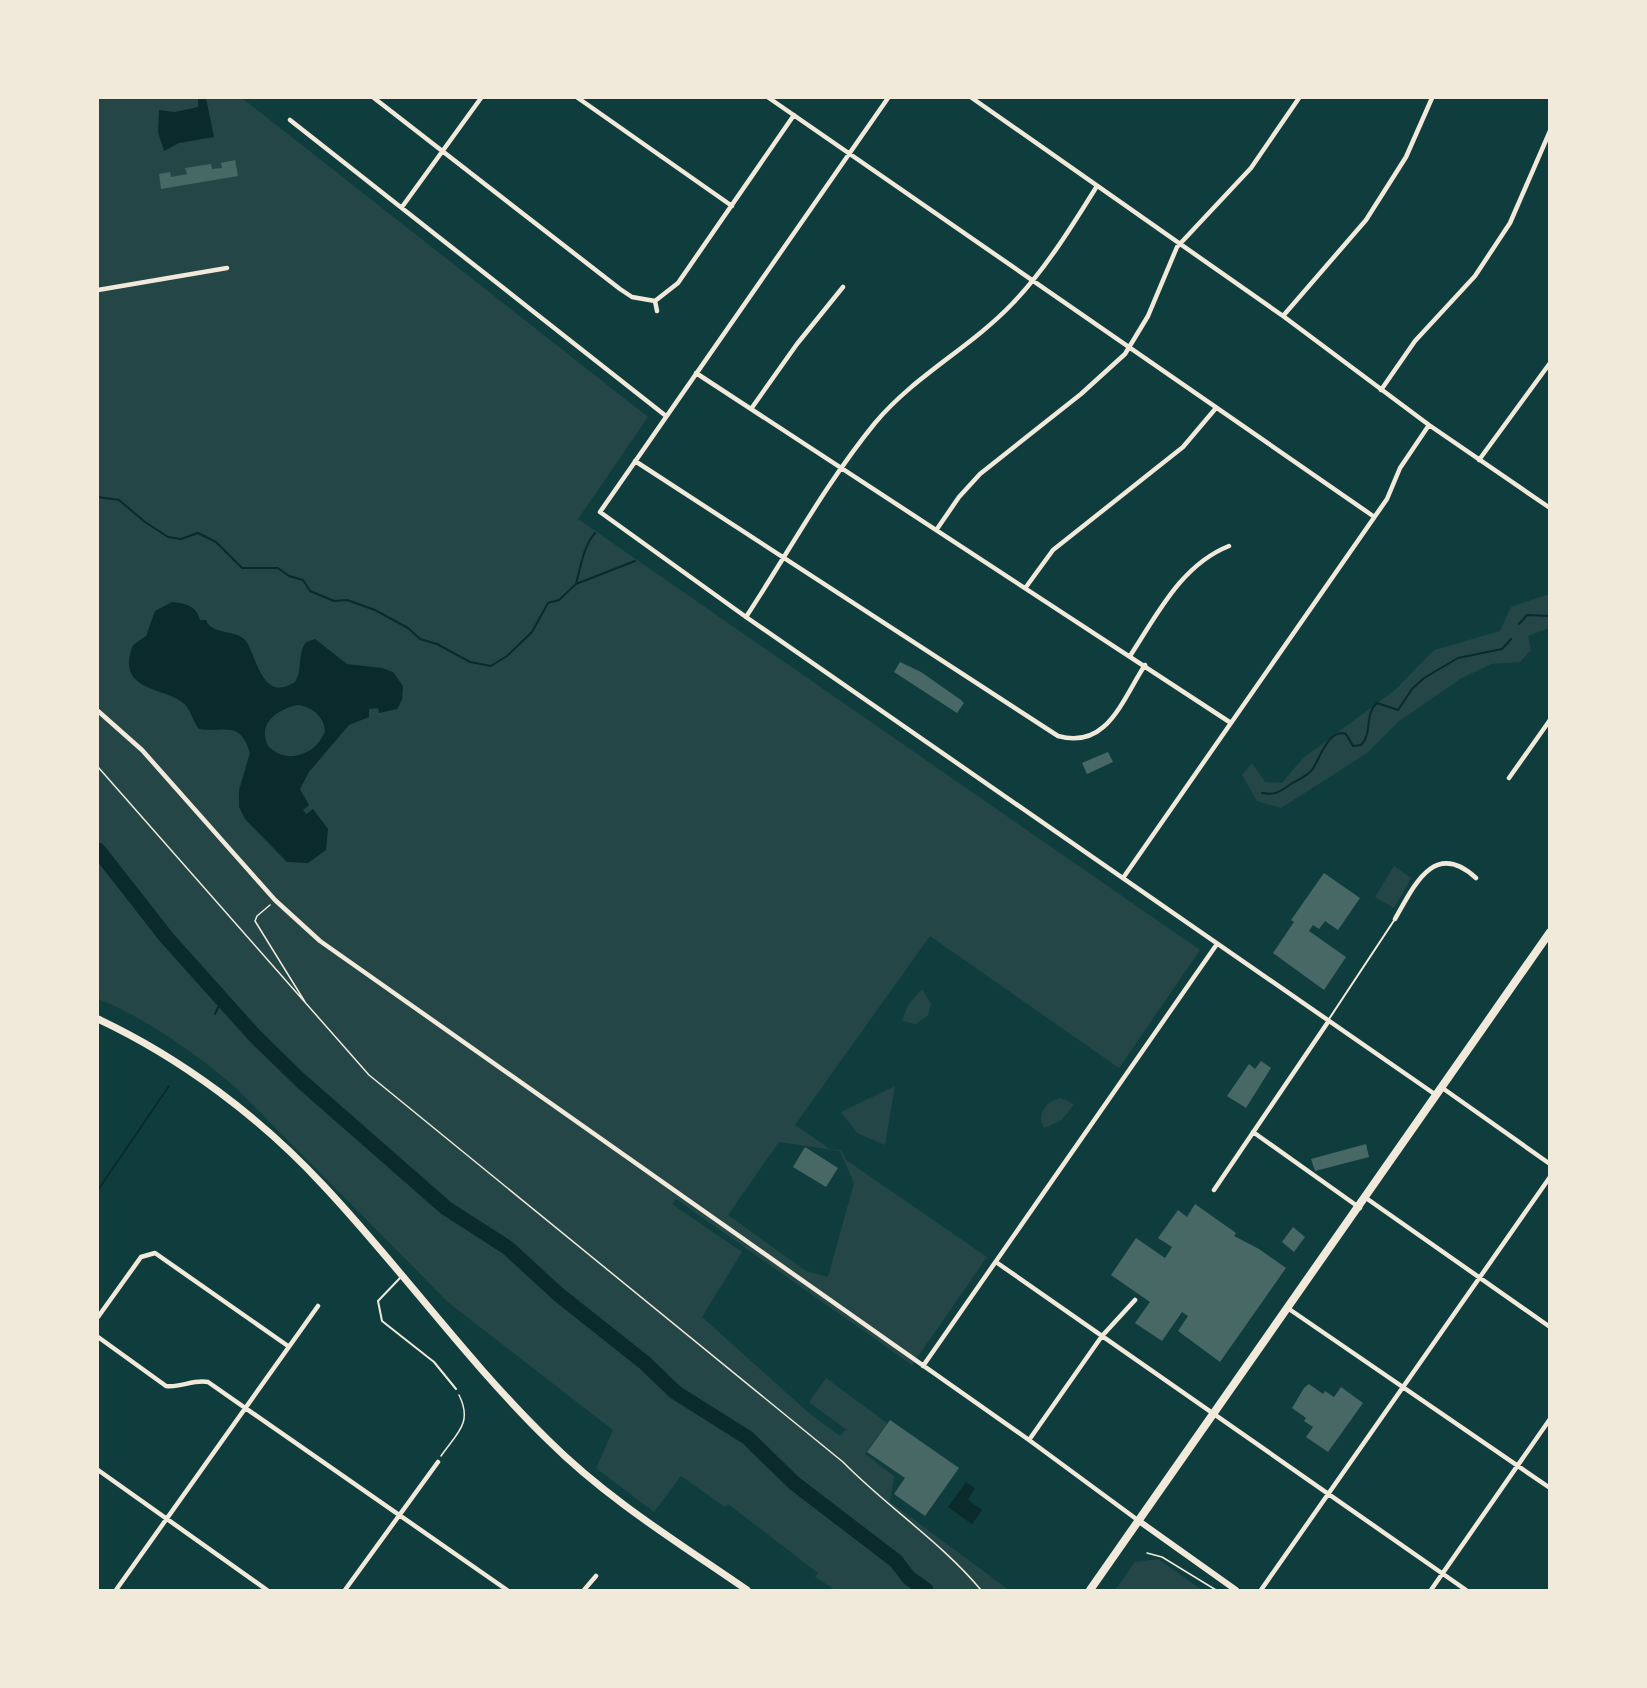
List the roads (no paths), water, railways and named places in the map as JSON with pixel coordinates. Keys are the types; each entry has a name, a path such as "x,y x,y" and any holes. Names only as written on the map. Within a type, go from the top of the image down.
{"main road":[{"path":"1090,1590 1550,932"},
{"path":"98,1019 171,1059 259,1125 322,1183 514,1406 582,1472 747,1590"}],"street":[{"path":"374,98 620,289 632,297 655,301 678,283 794,115"},
{"path":"402,207 481,98"},
{"path":"578,98 732,206"},
{"path":"769,98 1373,516"},
{"path":"888,98 600,512 746,617 1436,1095"},
{"path":"972,98 1283,316 1429,425 1550,508"},
{"path":"937,529 959,497 980,474 1081,394 1130,348 1148,316 1167,266 1180,243 1251,168 1299,98"},
{"path":"1283,316 1302,290 1366,220 1406,157 1432,98"},
{"path":"982,105 986,99"},
{"path":"290,120 666,416"},
{"path":"1381,390 1415,341 1476,276 1510,223 1550,131"},
{"path":"746,617 842,468 875,423 899,397 1011,305 1033,281 1097,186"},
{"path":"98,290 227,268"},
{"path":"751,409 797,344 843,287"},
{"path":"655,301 657,311"},
{"path":"1479,460 1550,363"},
{"path":"696,373 1231,723"},
{"path":"1026,587 1053,550 1183,447 1216,408"},
{"path":"1123,878 1387,499 1400,468 1429,425"},
{"path":"635,461 1058,736 1084,740 1102,730 1145,666"},
{"path":"1130,656 1176,587 1195,567 1229,546"},
{"path":"98,711 142,750 275,900 329,947 1029,1440 1236,1590"},
{"path":"1509,778 1550,720"},
{"path":"1395,919 1415,884 1429,869 1447,862 1457,864 1476,878"},
{"path":"923,1366 1217,944"},
{"path":"1214,1190 1328,1022"},
{"path":"1441,1088 1550,1164"},
{"path":"1253,1132 1359,1208"},
{"path":"1261,1590 1401,1386 1550,1177"},
{"path":"1366,1198 1550,1327"},
{"path":"98,1317 141,1257 155,1253 288,1346"},
{"path":"996,1262 1466,1590"},
{"path":"1029,1440 1102,1336 1135,1300"},
{"path":"116,1590 318,1306"},
{"path":"1289,1308 1550,1488"},
{"path":"98,1337 166,1386 174,1387 202,1380 210,1383 507,1590"},
{"path":"1431,1590 1550,1419"},
{"path":"345,1590 438,1462"},
{"path":"98,1470 267,1590"},
{"path":"584,1590 596,1576"}],"lane":[{"path":"1328,1022 1395,919"},
{"path":"402,1276 378,1301 382,1321 421,1350 456,1389"}],"waterway":[{"path":"98,497 119,500 145,522 168,537 181,539 198,533 216,542 242,568 278,568 289,576 303,580 310,591 334,601 347,600 375,610 408,628 420,639 437,644 470,662 491,666 507,656 532,632 548,603 559,600 576,584 635,561"},
{"path":"576,584 585,551 595,533"},
{"path":"1519,624 1527,615 1550,616"},
{"path":"1262,793 1279,792 1306,775 1312,770 1329,740 1340,733 1346,734 1353,746 1361,745 1367,735 1373,707 1377,703 1398,710 1412,689 1424,678 1458,658 1502,649 1511,639"},
{"path":"98,850 167,938 254,1035 300,1080 446,1208 508,1248 558,1294 645,1363 675,1392 748,1438 794,1483 896,1561 909,1578 926,1590"},
{"path":"215,1014 222,999"},
{"path":"98,1190 169,1086"}]}
